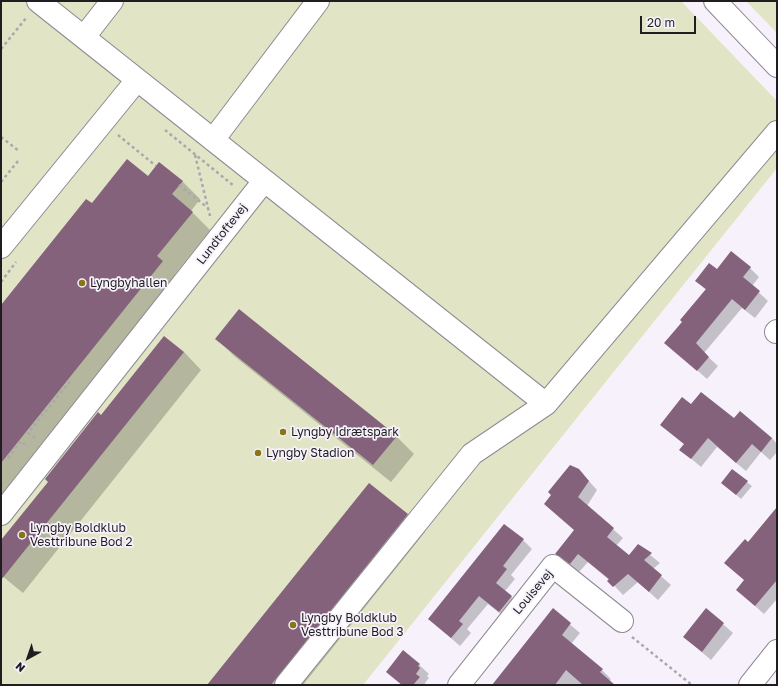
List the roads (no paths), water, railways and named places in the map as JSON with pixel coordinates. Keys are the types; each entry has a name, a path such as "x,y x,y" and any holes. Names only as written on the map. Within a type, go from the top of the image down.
{"street":[{"path":"39,1 546,404"},
{"path":"84,37 112,1"},
{"path":"715,1 777,66"},
{"path":"213,140 310,4"},
{"path":"1,247 137,80"},
{"path":"286,685 472,454 546,404 777,132"},
{"name":"Lundtoftevej","path":"1,514 264,181"},
{"name":"Louisevej","path":"459,685 553,566 622,621"},
{"path":"750,685 777,651"}],"place":[{"name":"Lyngbyhallen","path":"82,283"},
{"name":"Lyngby Idrætspark","path":"283,432"},
{"name":"Lyngby Stadion","path":"258,453"},
{"name":"Lyngby Boldklub Vesttribune Bod 2","path":"22,535"},
{"name":"Lyngby Boldklub Vesttribune Bod 3","path":"293,625"}]}
